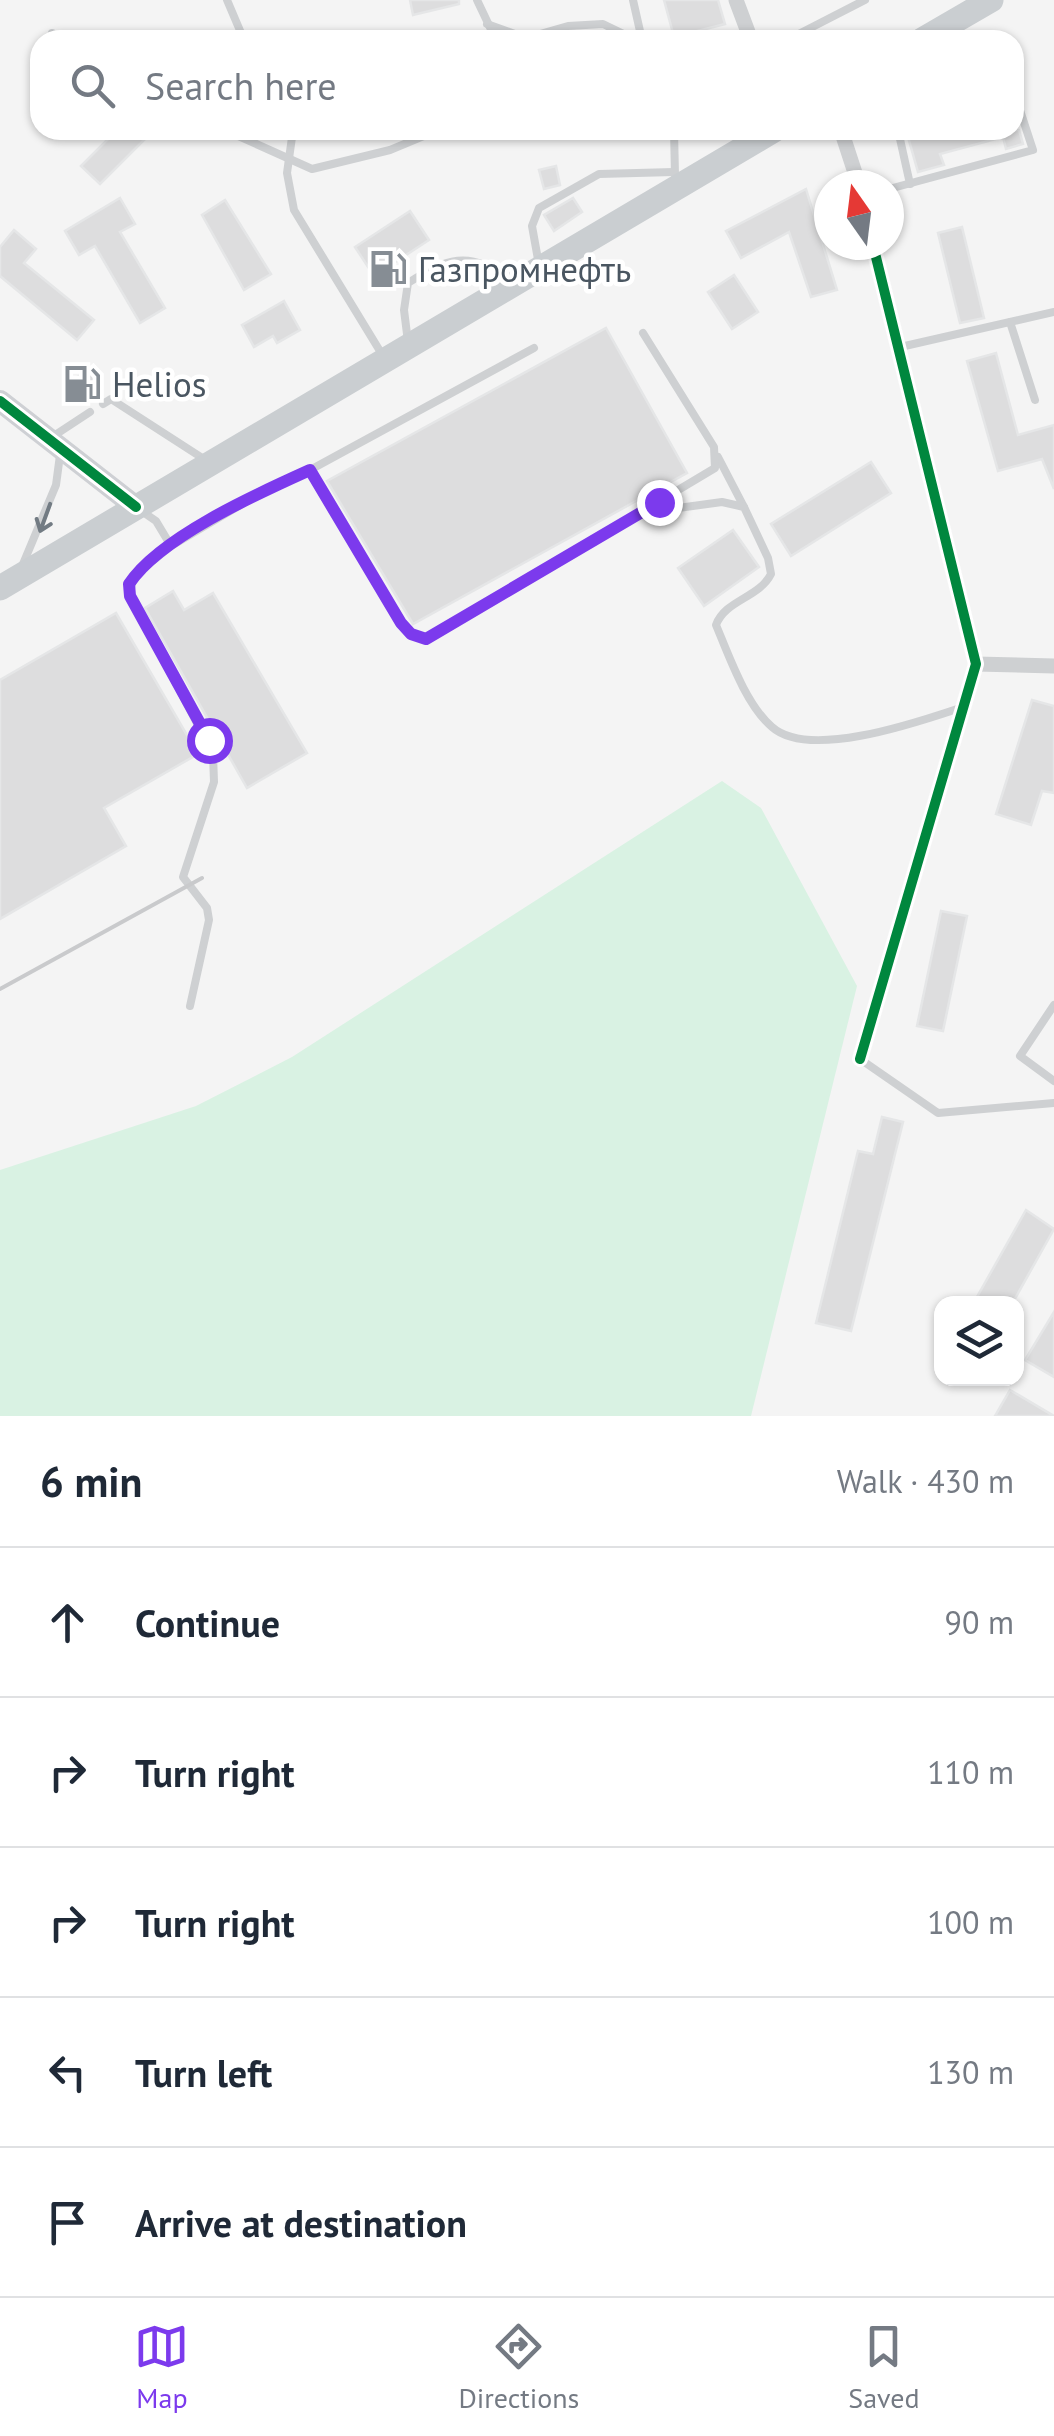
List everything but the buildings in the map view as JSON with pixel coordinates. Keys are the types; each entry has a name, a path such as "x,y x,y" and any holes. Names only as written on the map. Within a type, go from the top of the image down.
{"main road":[{"path":"939,30 991,0"},
{"path":"3,581 540,270 676,180 754,140"}],"street":[{"path":"736,0 747,30"},
{"path":"844,140 855,170"},
{"path":"860,1059 976,664 876,260"},
{"path":"0,401 136,507"},
{"path":"976,664 1054,666"}],"lane":[{"path":"227,0 240,30"},
{"path":"477,0 490,30"},
{"path":"634,0 638,30"},
{"path":"806,30 864,0"},
{"path":"487,24 504,30"},
{"path":"554,30 603,24 617,30"},
{"path":"904,185 1033,150 1024,123"},
{"path":"245,140 312,169 343,164 410,140"},
{"path":"292,140 288,188 294,210 386,360"},
{"path":"540,270 532,226 539,208 598,174 676,180 674,140"},
{"path":"900,140 910,184"},
{"path":"409,347 404,310 408,282 436,264 470,258 514,285"},
{"path":"896,348 1054,312"},
{"path":"1010,322 1034,400"},
{"path":"643,333 716,453 768,558 771,574 761,588 724,612 716,625 769,726 793,738 830,740 913,724 965,706"},
{"path":"190,1006 209,920 207,908 186,886 184,868 214,782 212,754 128,588 134,577 170,546 534,348"},
{"path":"103,404 112,399 210,464"},
{"path":"3,581 40,532 56,485 54,445 90,412"},
{"path":"310,470 401,623 411,634 426,639 710,472 716,453"},
{"path":"638,514 722,502 744,507"},
{"path":"136,507 156,522 170,546"},
{"path":"1054,1005 1020,1056 1054,1081"},
{"path":"860,1059 938,1113 1054,1103"}],"green space":[{"path":"722,781 761,808 857,986 751,1416 0,1416 0,1170 196,1106 292,1057"}],"railway":[{"path":"0,989 202,878"}],"cycle path":[{"path":"860,1059 976,664 877,260"},
{"path":"0,401 136,507"}],"place":[{"name":"Газпромнефть","path":"388,269"},
{"name":"Helios","path":"82,384"}],"route":[{"path":"209,740 128,588 134,577 170,546 269,488 310,470 401,623 417,638 426,639 659,502"}]}
